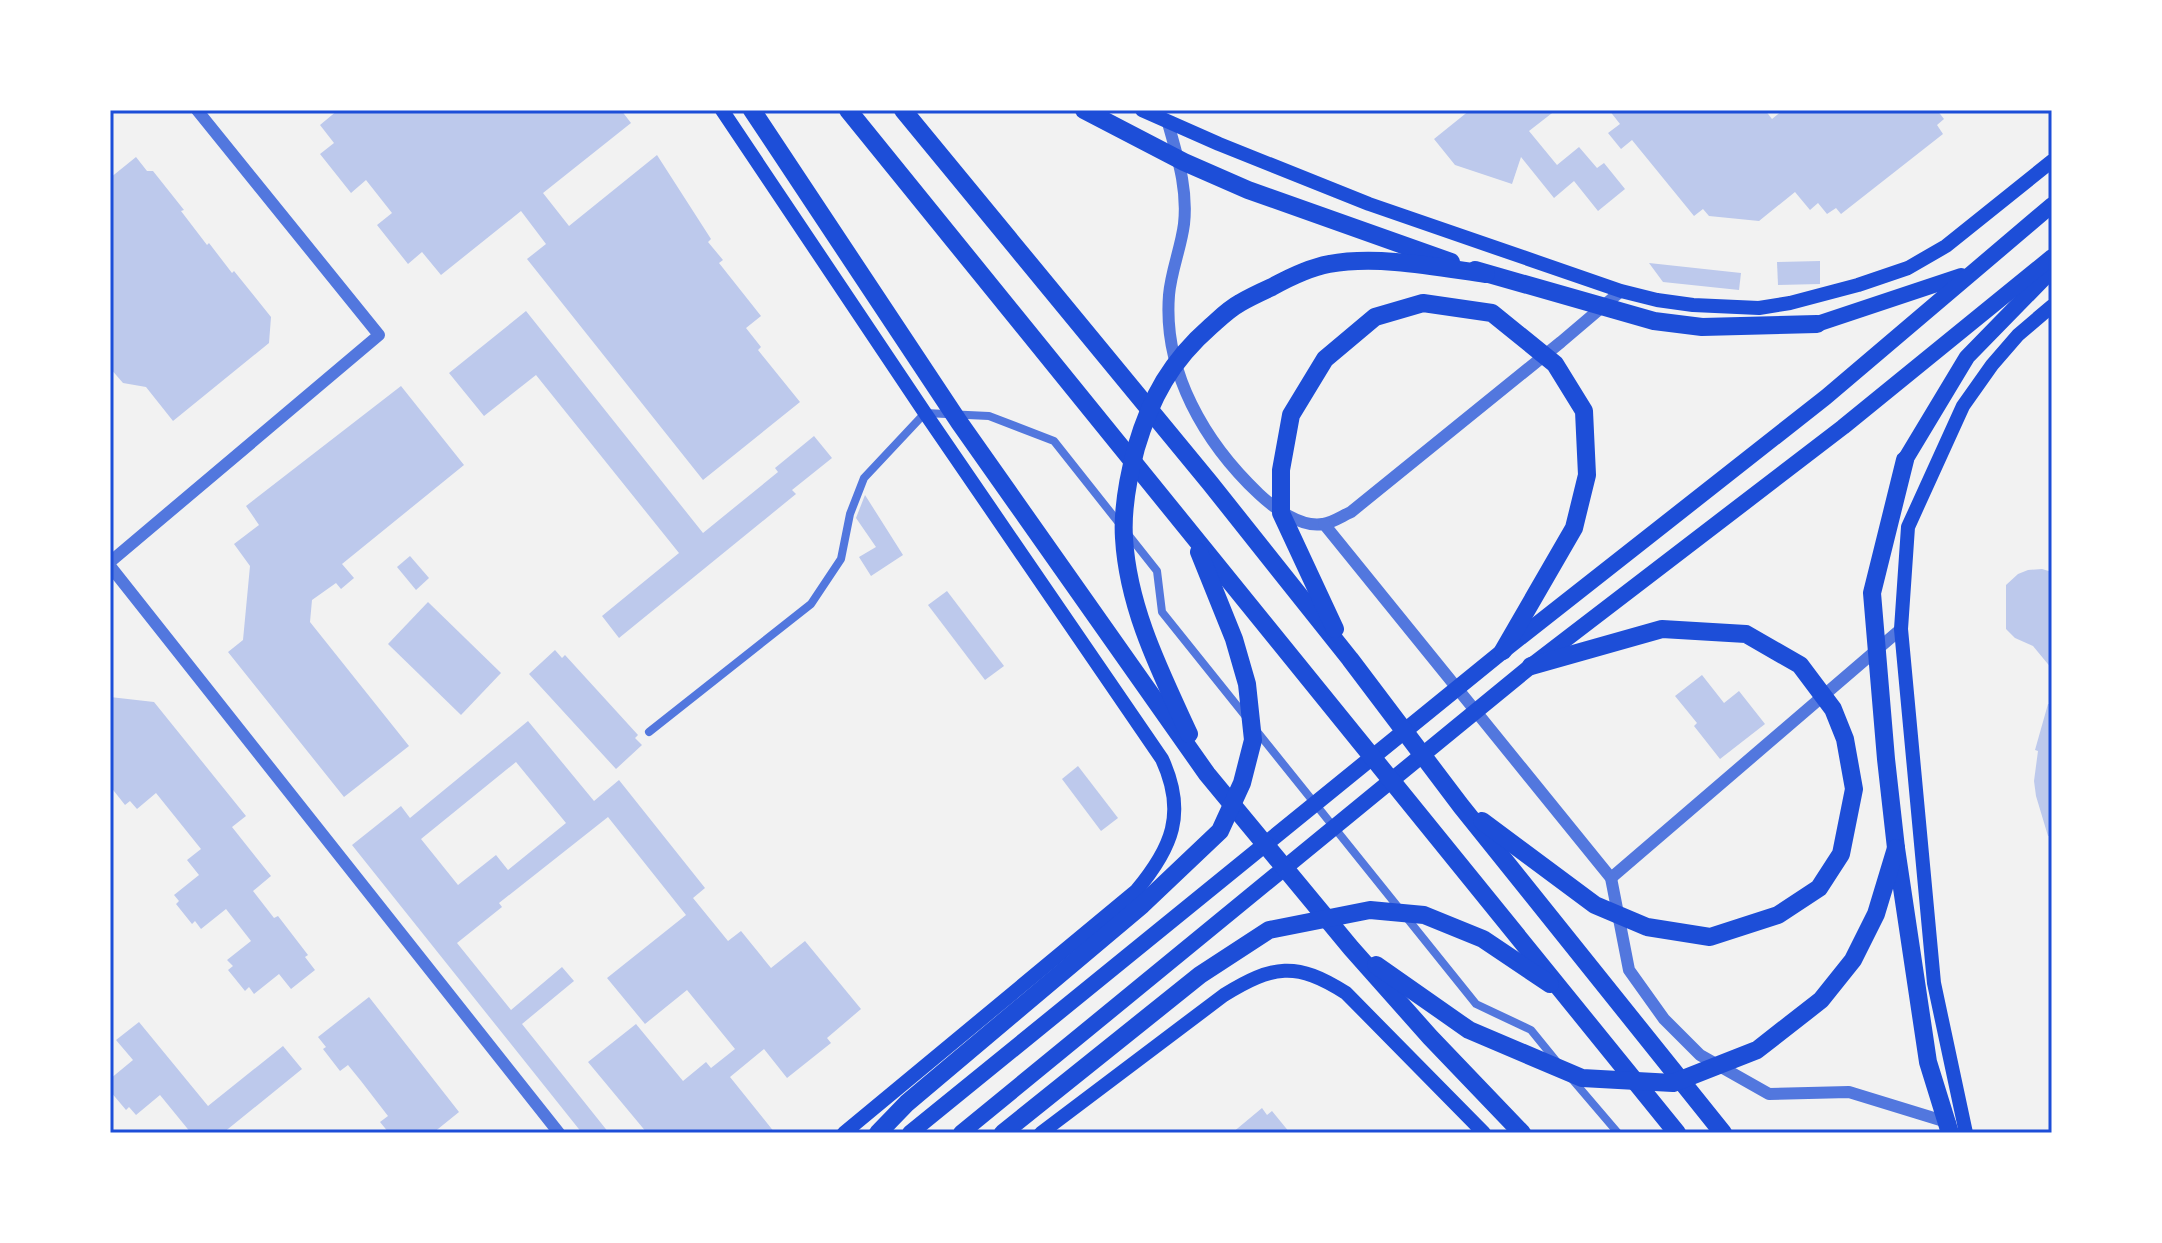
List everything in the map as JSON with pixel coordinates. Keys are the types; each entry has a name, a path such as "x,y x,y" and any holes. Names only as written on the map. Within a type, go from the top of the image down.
{"highway":[{"path":"752,110 959,422 1207,774 1351,948 1522,1133"},
{"path":"848,110 1677,1133"},
{"path":"903,110 1210,483 1350,659 1461,806 1723,1133"},
{"path":"1084,110 1184,162 1248,190 1486,274 1654,321 1702,327 1817,324"},
{"path":"1207,774 1139,620 1124,538 1124,500 1131,468 1156,393 1170,369 1215,322 1238,304 1300,272 1329,264 1367,262 1486,274"},
{"path":"1350,659 1281,513 1281,470 1291,415 1325,359 1375,317 1423,303 1492,313 1555,364 1584,411 1587,475 1574,528 1503,651"},
{"path":"1905,460 1872,593 1896,848 1928,1062 1960,1131"},
{"path":"878,1133 907,1103 1142,905 1220,831 1242,783 1253,740 1247,684 1234,639 1192,534"},
{"path":"1461,806 1595,905 1647,927 1710,937 1778,915 1819,888 1841,854 1854,789 1845,739 1833,709 1800,665 1746,634 1662,629 1531,666"},
{"path":"1351,948 1469,1030 1582,1078 1673,1083 1757,1050 1821,1000 1853,960 1876,914 1896,848"},
{"path":"1003,1133 1200,975 1269,930 1370,910 1424,915 1483,939 1566,995"}],"main road":[{"path":"722,110 1162,759 1174,793 1173,831 1152,872 1136,891 844,1133"},
{"path":"1142,110 1369,204 1621,291 1681,303 1759,308 1858,285 1908,268 1946,246 2052,161"},
{"path":"910,1133 1503,651 1826,397 2052,205"},
{"path":"961,1133 1531,666 1843,427 2052,257"},
{"path":"1905,460 1967,357 2052,270"},
{"path":"1817,324 1970,273"},
{"path":"1960,1131 1934,983 1901,629 1908,527 1963,406 2018,335 2052,306"},
{"path":"1041,1133 1224,995 1251,978 1280,970 1325,980 1346,993 1484,1133"}],"street":[{"path":"197,110 379,335 110,564 559,1133"},
{"path":"1168,123 1183,177 1184,226 1174,262 1168,326 1181,379 1196,416 1241,477 1265,500 1289,516 1312,525 1324,524 1351,512 1621,291"},
{"path":"649,732 811,604 841,559 850,514 864,478 925,413 989,416 1054,441 1157,571 1162,612 1476,1004 1531,1030 1618,1133"},
{"path":"1324,524 1611,878 1629,970 1664,1019 1700,1055 1769,1094 1849,1092 1960,1131"},
{"path":"1611,878 1901,629"}],"building":[{"path":"338,110 621,110 631,123 543,193 569,226 657,155 711,239 708,242 723,260 719,263 761,316 746,328 761,347 758,350 800,402 703,480 527,259 546,244 521,211 441,275 422,252 408,264 377,225 392,213 366,180 351,193 320,154 334,143 320,125"},
{"path":"1470,110 1556,110 1529,131 1557,165 1579,147 1597,168 1604,163 1625,189 1598,211 1574,181 1554,198 1521,157 1512,184 1455,165 1434,139"},
{"path":"1609,110 1765,110 1772,119 1783,110 1937,110 1944,119 1937,125 1943,134 1841,214 1836,208 1827,214 1818,203 1810,210 1795,192 1759,221 1709,216 1703,209 1694,216 1632,140 1621,149 1608,133 1620,124"},
{"path":"136,157 147,171 153,171 207,245 209,243 232,273 234,271 271,317 269,343 173,421 146,387 123,383 110,368 110,178"},
{"path":"1820,261 1820,284 1778,285 1777,262"},
{"path":"1649,263 1741,273 1739,290 1663,282"},
{"path":"526,311 703,533 778,472 775,468 814,436 832,458 792,490 796,494 619,638 602,616 679,553 536,375 484,416 449,373"},
{"path":"401,386 464,465 342,564 354,578 341,589 336,583 312,600 310,622 409,746 344,797 228,652 243,640 250,566 234,544 259,525 246,506"},
{"path":"865,495 903,555 871,576 859,557 876,547 856,518"},
{"path":"410,556 429,578 416,590 397,567"},
{"path":"2042,569 2052,572 2052,669 2033,646 2015,638 2006,629 2006,585 2018,574"},
{"path":"947,591 1004,666 985,680 928,605"},
{"path":"428,602 501,673 461,715 388,644"},
{"path":"555,650 562,658 565,655 638,735 635,738 642,745 616,769 529,674"},
{"path":"1702,675 1724,703 1739,691 1765,724 1720,759 1675,696"},
{"path":"110,697 154,702 246,816 232,827 271,876 253,891 274,918 278,916 308,955 305,957 315,970 291,989 279,974 254,994 249,987 245,991 228,970 233,966 227,960 251,941 226,909 201,929 195,921 192,924 176,904 179,901 174,895 199,875 187,860 201,849 156,793 137,809 130,801 125,805 110,786"},
{"path":"2048,704 2052,704 2052,836 2048,836 2034,781 2038,751 2035,750"},
{"path":"528,721 594,801 619,780 705,888 693,898 728,941 741,931 771,968 805,941 861,1009 827,1038 831,1043 787,1078 764,1049 730,1077 775,1133 647,1133 588,1062 636,1024 683,1081 706,1062 711,1068 735,1049 687,990 645,1024 607,978 686,915 608,817 499,903 502,907 457,943 511,1010 562,967 574,981 522,1024 609,1133 582,1133 352,845 401,806 410,818","holes":["516,762 566,823 508,870 496,855 458,885 421,839"]},
{"path":"1078,766 1118,818 1101,831 1062,779"},
{"path":"369,997 459,1112 433,1133 389,1133 380,1122 388,1116 361,1081 348,1065 340,1071 323,1049 326,1047 318,1037"},
{"path":"139,1022 208,1106 283,1046 302,1069 223,1133 191,1133 160,1095 136,1115 129,1107 126,1110 110,1091 110,1079 133,1060 116,1040"},
{"path":"1262,1108 1267,1115 1272,1111 1290,1133 1232,1133"}]}
